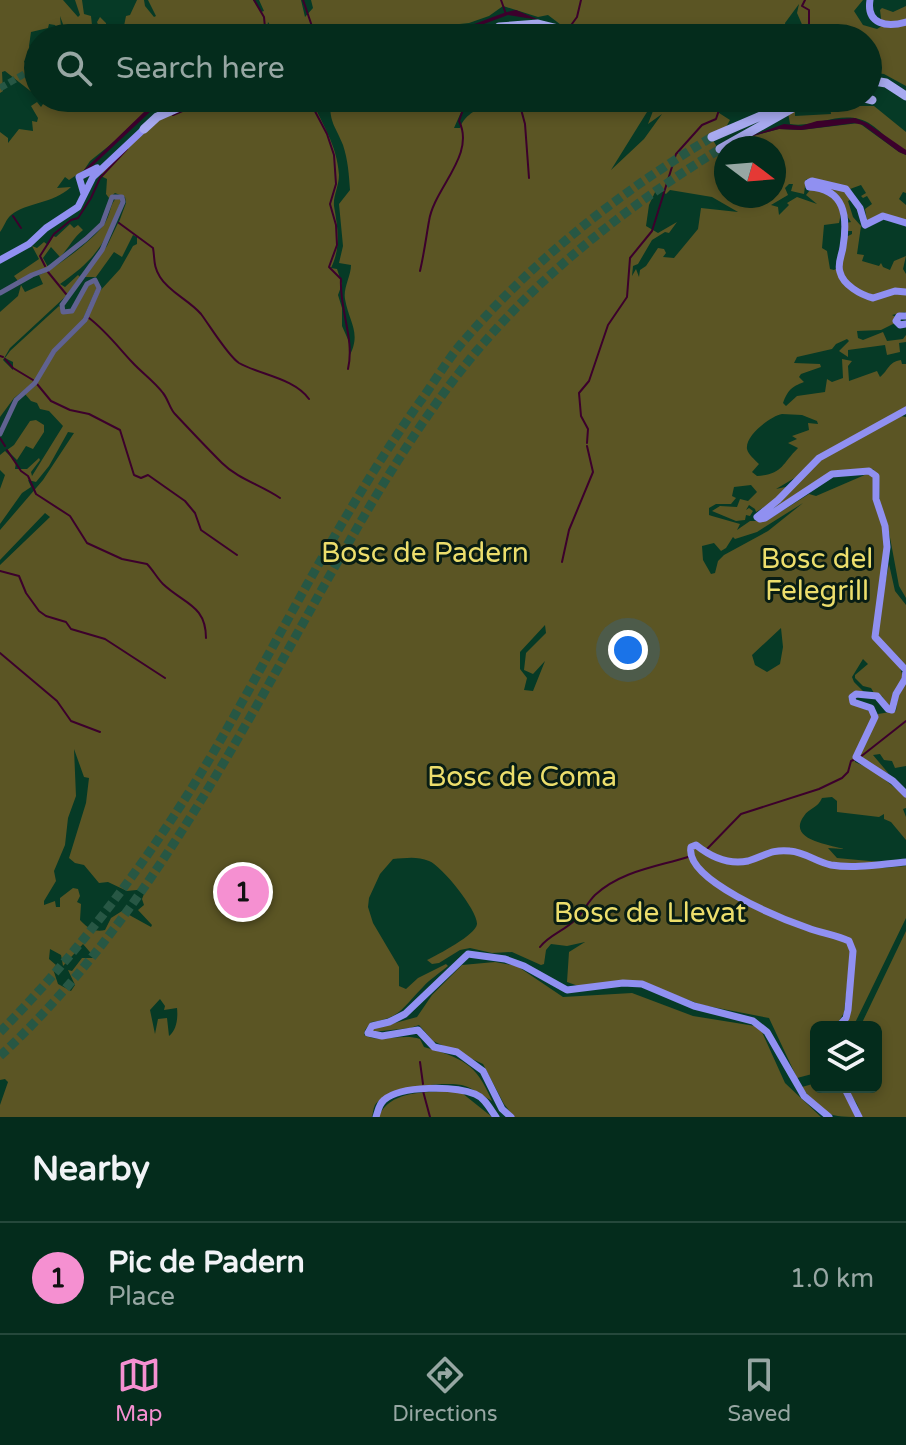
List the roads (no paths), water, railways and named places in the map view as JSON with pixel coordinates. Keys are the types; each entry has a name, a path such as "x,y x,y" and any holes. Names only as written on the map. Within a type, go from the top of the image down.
{"highway":[{"path":"882,80 906,94"},
{"path":"143,128 168,112"},
{"path":"716,135 770,112"},
{"path":"743,136 785,112"}],"main road":[{"path":"870,0 870,14 878,22 890,25 906,22"},
{"path":"0,260 29,244 43,230 78,207 84,196 86,180 152,117 163,112"},
{"path":"906,223 883,216 865,225 860,208 846,189 812,181 808,183 809,187 824,189 840,199 844,235 839,268 846,282 873,298 895,291 906,292"},
{"path":"906,316 899,316 896,321 900,325 906,324"},
{"path":"906,410 819,458 757,517 765,518 832,474 869,471 876,476 876,499 885,526 887,552 875,637 902,665 906,676 892,710 877,696 856,694 852,697 853,702 871,708 875,717 856,757 893,781 906,794"},
{"path":"843,1021 848,1010 852,944 846,939 807,928 755,906 723,888 701,870 691,856 691,847 696,845 710,856 726,860 746,861 769,851 788,851 817,862 847,867 906,862"},
{"path":"511,1117 502,1109 485,1074 460,1054 437,1049 418,1030 374,1036 368,1032 372,1026 405,1014 468,954 505,959 567,990 623,983 642,984 694,1006 757,1023 776,1046 804,1096 829,1117"},
{"path":"376,1117 386,1099 423,1089 452,1088 475,1094 496,1117"},
{"path":"847,1093 859,1117"}],"street":[{"path":"0,293 48,269 81,243 102,224 112,197 120,196 123,202 107,243 61,307 63,312 68,312 75,306 89,281 97,281 99,288 85,320 54,351 35,383 16,400 0,434"}],"waterway":[{"path":"254,0 265,24"},
{"path":"303,0 311,24"},
{"path":"501,0 506,14"},
{"path":"572,24 581,0"},
{"path":"805,0 802,6 809,10 809,24"},
{"path":"173,115 180,112"},
{"path":"315,112 334,155 336,184 330,204 337,245 329,267 341,279 350,346 348,369"},
{"path":"420,271 432,209 462,146 463,134 459,121 462,112"},
{"path":"522,112 529,178"},
{"path":"587,443 588,429 581,416 579,393 589,381 608,325 627,297 630,258 652,231 676,154 702,125 716,119 718,112"},
{"path":"45,266 40,256 54,234 78,218 100,178 127,149"},
{"path":"13,216 21,228"},
{"path":"119,223 153,248 160,277 201,314 239,363 295,386 309,399"},
{"path":"48,272 66,294"},
{"path":"89,318 165,395 175,414 222,463 280,498"},
{"path":"5,359 33,380"},
{"path":"37,384 51,401 89,414 120,430 134,475 141,478 148,475 185,501 195,513 201,530 237,555"},
{"path":"0,438 5,446"},
{"path":"562,562 569,530 593,472 587,446"},
{"path":"7,450 28,476 36,494 70,516 87,543 122,559 147,564 163,584 192,606 202,618 206,638"},
{"path":"0,571 19,576 26,593 46,616 66,622 71,629 105,639 165,678"},
{"path":"0,653 57,701 71,721 100,732"},
{"path":"859,758 906,721"},
{"path":"706,850 741,814 819,789 842,778 848,772 851,761 856,759"},
{"path":"540,947 575,920 592,898 616,880 688,857"},
{"path":"420,1062 423,1084"},
{"path":"423,1091 430,1117"}],"tunnel":[{"path":"0,88 24,74"},
{"path":"0,1032 95,925 179,808 367,482 455,351 517,284 578,230 643,181 712,137"},
{"path":"0,1056 50,1006 96,953 178,837 374,499 432,409 475,353 530,294 589,241 714,153"}],"place":[{"name":"Pic de Padern","path":"243,892"}],"park label":[{"name":"Bosc de Padern","path":"425,553"},
{"name":"Bosc del Felegrill","path":"817,575"},
{"name":"Bosc de Coma","path":"522,777"},
{"name":"Bosc de Llevat","path":"650,913"}]}
